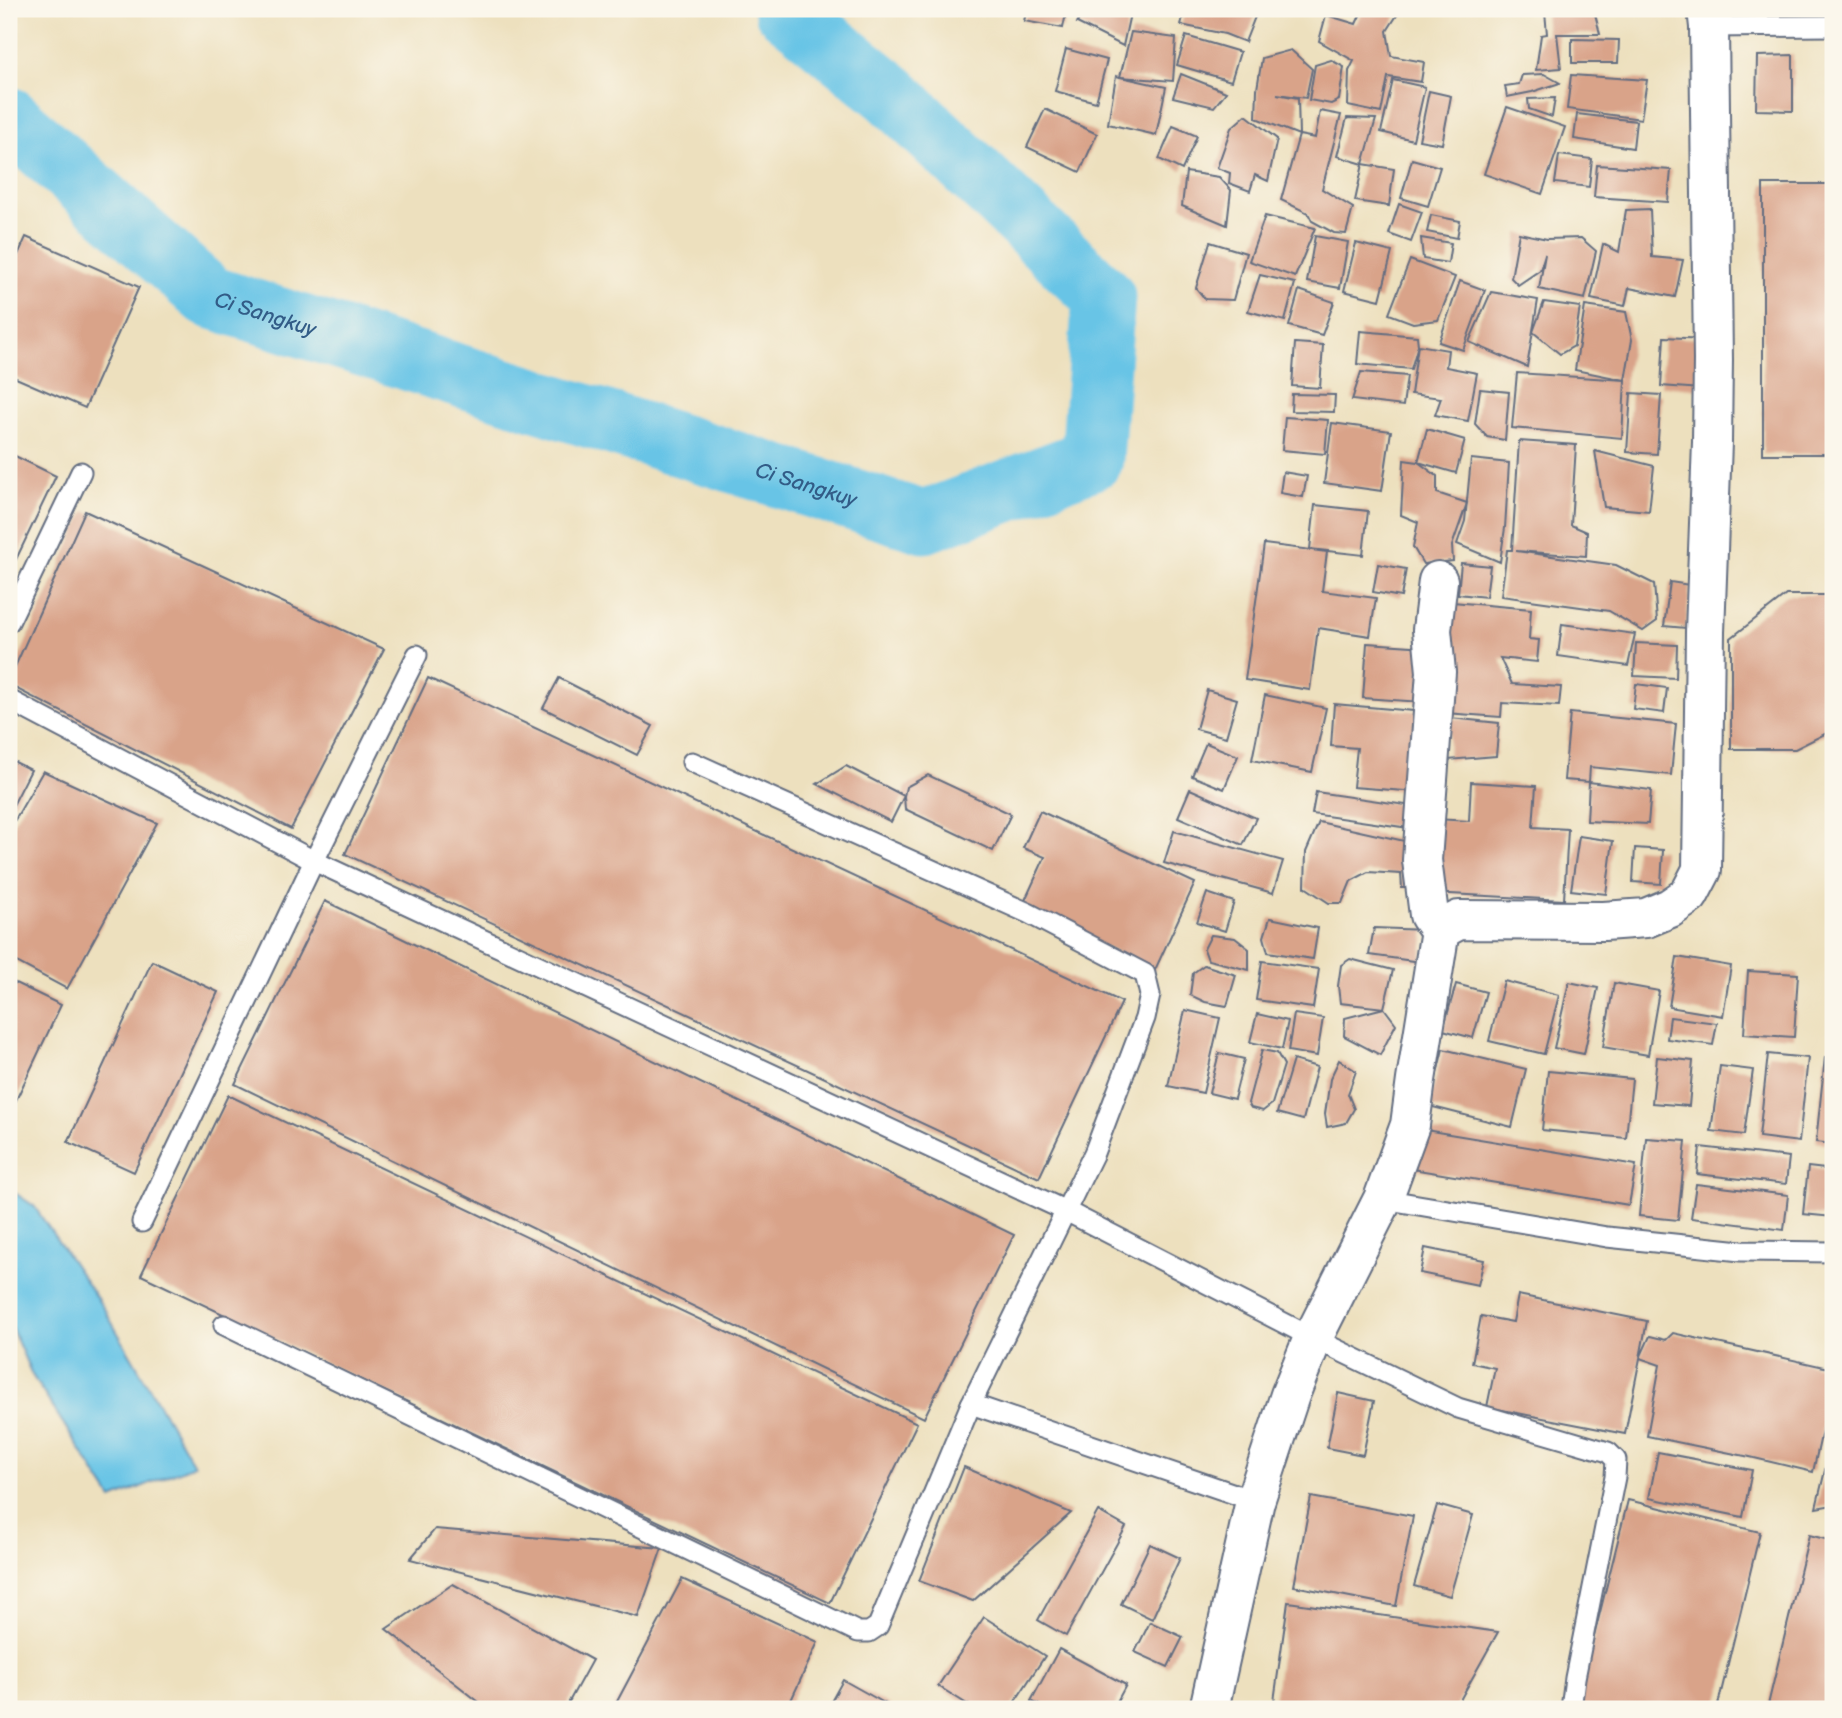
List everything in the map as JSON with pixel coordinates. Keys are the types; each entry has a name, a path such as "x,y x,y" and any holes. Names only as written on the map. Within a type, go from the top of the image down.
{"street":[{"path":"1440,930 1459,920 1592,921 1646,918 1670,908 1689,895 1702,870 1705,632 1713,359 1708,18"},
{"path":"1209,1709 1255,1501 1290,1395 1313,1338 1383,1199 1410,1125 1440,930 1429,915 1422,860 1436,672 1432,630 1438,581"}],"lane":[{"path":"1708,18 1833,26"},
{"path":"9,622 81,472"},
{"path":"142,1222 314,862 417,655"},
{"path":"9,700 314,862 1066,1211 1313,1338 1458,1408 1608,1452 1616,1460 1615,1477 1571,1709"},
{"path":"224,1325 858,1632 869,1632 878,1626 971,1404 1094,1153 1145,1018 1150,995 1145,974 1028,913 692,762"},
{"path":"1383,1199 1607,1237 1741,1251 1833,1252"},
{"path":"971,1404 1255,1501"}],"water":[{"path":"9,1189 34,1206 104,1309 194,1465 112,1499 32,1375 9,1322"}],"building":[{"path":"1027,9 1067,9 1063,28 1024,21"},
{"path":"1084,9 1131,9 1123,46 1077,23"},
{"path":"1185,9 1258,9 1245,42 1225,34 1181,25"},
{"path":"1363,9 1401,9 1387,31 1391,56 1424,62 1421,82 1388,77 1381,113 1348,106 1349,71 1354,61 1319,41 1326,15 1356,24"},
{"path":"1519,9 1594,10 1600,34 1557,34 1561,68 1536,70 1541,35 1547,34 1545,12 1519,12"},
{"path":"1131,32 1176,38 1173,81 1120,77"},
{"path":"1186,36 1240,52 1231,81 1177,65"},
{"path":"1572,39 1619,40 1618,63 1572,63"},
{"path":"1066,49 1107,60 1096,102 1055,91"},
{"path":"1291,50 1312,69 1306,98 1277,94 1298,98 1299,135 1256,118 1262,58"},
{"path":"1793,55 1793,111 1756,110 1757,56"},
{"path":"1331,60 1344,67 1339,100 1331,104 1309,100 1315,65"},
{"path":"1181,74 1226,92 1214,107 1173,97"},
{"path":"1544,74 1560,83 1507,97 1505,86 1519,84 1522,75"},
{"path":"1571,75 1647,80 1641,119 1567,109"},
{"path":"1116,76 1166,87 1156,135 1108,124"},
{"path":"1393,80 1425,87 1413,140 1381,132"},
{"path":"1429,91 1451,96 1442,144 1419,140"},
{"path":"1555,98 1552,117 1529,109 1528,99"},
{"path":"1507,107 1565,127 1542,194 1484,174"},
{"path":"1045,109 1097,134 1080,172 1027,147"},
{"path":"1320,111 1341,115 1322,189 1353,208 1346,234 1334,233 1312,221 1308,213 1281,200 1299,135 1315,138"},
{"path":"1577,114 1636,121 1633,148 1574,139"},
{"path":"1246,115 1277,139 1268,181 1255,175 1250,191 1229,183 1230,173 1217,168 1231,128"},
{"path":"1347,118 1376,119 1363,164 1337,156"},
{"path":"1173,126 1197,136 1182,170 1159,159"},
{"path":"1559,155 1592,159 1589,187 1555,183"},
{"path":"1412,159 1440,167 1428,206 1401,198"},
{"path":"1363,164 1394,169 1389,206 1355,201"},
{"path":"1597,165 1671,170 1668,202 1594,197"},
{"path":"1186,172 1219,177 1231,190 1227,225 1182,206"},
{"path":"1763,184 1833,184 1833,454 1763,454"},
{"path":"1399,204 1422,212 1411,242 1389,234"},
{"path":"1650,209 1652,257 1683,260 1675,297 1629,288 1625,306 1591,299 1603,244 1619,252 1626,210"},
{"path":"1431,215 1460,221 1457,238 1427,232"},
{"path":"1265,216 1315,228 1295,277 1249,261"},
{"path":"1519,233 1547,239 1581,238 1596,251 1585,299 1539,289 1545,254 1540,270 1518,285 1511,278"},
{"path":"1315,236 1348,242 1340,288 1307,282"},
{"path":"26,237 139,287 85,408 9,375 9,275"},
{"path":"1421,238 1451,243 1448,263 1423,259"},
{"path":"1210,242 1246,253 1233,300 1205,299 1196,288"},
{"path":"1356,243 1392,252 1380,300 1344,291"},
{"path":"1410,260 1455,277 1438,320 1413,323 1389,314"},
{"path":"1260,275 1295,283 1285,321 1248,311"},
{"path":"1460,281 1485,290 1463,350 1439,342"},
{"path":"1299,290 1334,302 1322,335 1289,326"},
{"path":"1491,292 1538,300 1527,367 1469,342"},
{"path":"1544,302 1580,307 1574,346 1560,354 1533,332"},
{"path":"1585,306 1626,312 1632,340 1625,380 1575,370"},
{"path":"1360,331 1417,336 1418,345 1411,369 1357,364"},
{"path":"1664,337 1705,339 1702,389 1661,386"},
{"path":"1295,343 1323,345 1320,388 1292,386"},
{"path":"1418,345 1448,350 1446,367 1477,373 1468,421 1435,415 1441,398 1411,394"},
{"path":"1361,372 1407,376 1403,406 1352,400"},
{"path":"1517,373 1625,380 1622,438 1512,428"},
{"path":"1480,389 1509,392 1505,440 1487,437 1475,424"},
{"path":"1631,393 1661,395 1657,454 1627,452"},
{"path":"1292,394 1335,395 1334,412 1291,411"},
{"path":"1285,417 1328,420 1325,454 1282,450"},
{"path":"1332,423 1391,431 1382,491 1324,483"},
{"path":"1427,429 1465,440 1456,473 1418,462"},
{"path":"1519,441 1576,445 1571,525 1587,532 1586,556 1516,551 1616,565 1654,584 1657,621 1643,631 1609,611 1501,596 1507,550 1512,550"},
{"path":"1595,451 1654,466 1649,511 1604,507"},
{"path":"9,453 56,476 9,574"},
{"path":"1471,459 1509,463 1500,562 1457,544 1465,521"},
{"path":"1404,460 1418,462 1437,476 1437,493 1467,503 1452,546 1453,561 1423,564 1413,547 1418,522 1401,515"},
{"path":"1283,472 1307,476 1303,497 1280,493"},
{"path":"1315,505 1368,511 1363,555 1310,549"},
{"path":"85,511 384,649 291,829 9,685"},
{"path":"1264,544 1327,552 1322,591 1376,598 1370,636 1318,628 1310,690 1245,680"},
{"path":"1461,563 1490,566 1486,597 1458,594"},
{"path":"1378,564 1406,569 1401,597 1373,592"},
{"path":"1670,582 1690,585 1686,628 1664,626"},
{"path":"1786,595 1833,595 1833,730 1795,749 1731,749 1731,638"},
{"path":"1441,601 1531,609 1529,639 1539,640 1537,662 1500,658 1512,684 1561,687 1559,706 1502,703 1501,717 1445,713"},
{"path":"1562,624 1635,634 1628,666 1558,656"},
{"path":"1367,643 1426,647 1422,702 1363,698"},
{"path":"1636,643 1677,645 1676,678 1634,676"},
{"path":"428,678 1122,1002 1039,1178 345,854"},
{"path":"559,678 653,726 637,755 543,708"},
{"path":"1636,684 1667,688 1664,713 1633,709"},
{"path":"1207,690 1237,699 1226,737 1196,729"},
{"path":"1265,695 1326,708 1312,772 1252,760"},
{"path":"1334,704 1425,712 1418,792 1353,787 1357,748 1331,746"},
{"path":"1570,713 1676,724 1671,775 1590,767 1589,782 1564,780"},
{"path":"1450,718 1499,723 1496,756 1448,760"},
{"path":"1206,743 1238,756 1224,789 1192,776"},
{"path":"9,759 31,770 9,813"},
{"path":"846,766 904,796 891,822 817,784"},
{"path":"43,771 157,823 67,989 9,958 9,830"},
{"path":"928,775 1011,814 993,851 905,809 906,787"},
{"path":"1471,782 1536,786 1533,827 1568,829 1564,900 1432,893 1436,819 1469,821"},
{"path":"1589,782 1651,790 1648,824 1587,821"},
{"path":"1190,789 1256,818 1243,845 1178,817"},
{"path":"1316,792 1420,807 1416,829 1312,814"},
{"path":"1040,811 1195,883 1155,970 1021,909 1045,857 1023,848"},
{"path":"1319,822 1418,844 1417,888 1402,888 1401,874 1368,872 1351,881 1342,903 1329,903 1305,887 1306,852"},
{"path":"1174,831 1283,861 1273,893 1164,863"},
{"path":"1579,836 1613,841 1606,894 1571,890"},
{"path":"1635,848 1663,850 1661,884 1633,882"},
{"path":"1207,893 1234,902 1225,931 1197,922"},
{"path":"325,901 1014,1235 924,1418 235,1084"},
{"path":"1270,918 1318,928 1313,959 1268,952 1264,937"},
{"path":"1374,928 1425,930 1421,962 1369,955"},
{"path":"1211,935 1235,938 1249,949 1249,970 1208,960 1204,949"},
{"path":"1677,957 1731,966 1723,1016 1669,1007"},
{"path":"1350,959 1393,970 1384,1008 1340,1003 1338,986 1341,965"},
{"path":"152,961 218,992 134,1172 68,1142"},
{"path":"1262,961 1319,969 1313,1008 1256,1000"},
{"path":"1204,965 1236,975 1227,1006 1205,1002 1190,995 1193,973"},
{"path":"1748,971 1798,974 1794,1037 1744,1034"},
{"path":"9,980 61,1005 9,1115"},
{"path":"1504,981 1559,995 1544,1054 1489,1041"},
{"path":"1569,982 1598,988 1584,1054 1554,1048"},
{"path":"1614,983 1659,991 1648,1055 1603,1047"},
{"path":"1456,984 1486,992 1473,1038 1443,1030"},
{"path":"1384,1008 1396,1024 1380,1055 1344,1036 1345,1018"},
{"path":"1185,1010 1220,1018 1203,1093 1168,1086"},
{"path":"1257,1014 1288,1021 1282,1049 1250,1042"},
{"path":"1294,1014 1323,1018 1317,1056 1288,1051"},
{"path":"1670,1017 1717,1023 1713,1045 1667,1039"},
{"path":"1443,1049 1526,1069 1512,1127 1429,1106"},
{"path":"1262,1050 1277,1053 1284,1065 1272,1104 1263,1111 1251,1108 1248,1103"},
{"path":"1219,1053 1244,1059 1234,1099 1209,1093"},
{"path":"1768,1054 1808,1058 1799,1142 1759,1137"},
{"path":"1657,1057 1693,1061 1689,1106 1652,1103"},
{"path":"1825,1057 1833,1058 1833,1144 1816,1142"},
{"path":"1293,1060 1317,1067 1303,1120 1277,1113"},
{"path":"1339,1060 1356,1071 1348,1094 1354,1109 1346,1123 1327,1127 1325,1114 1330,1079"},
{"path":"1720,1066 1753,1070 1744,1135 1711,1131"},
{"path":"1548,1071 1632,1079 1626,1138 1542,1130"},
{"path":"228,1095 917,1423 830,1603 141,1275"},
{"path":"1419,1129 1636,1165 1629,1205 1412,1169"},
{"path":"1646,1138 1686,1141 1678,1220 1639,1216"},
{"path":"1700,1147 1789,1157 1786,1184 1697,1174"},
{"path":"1808,1167 1833,1170 1833,1217 1803,1214"},
{"path":"1696,1184 1788,1195 1784,1230 1691,1218"},
{"path":"1425,1248 1484,1260 1478,1285 1420,1273"},
{"path":"1518,1295 1647,1321 1625,1434 1487,1407 1495,1368 1472,1363 1481,1316 1513,1322"},
{"path":"1673,1333 1833,1369 1833,1381 1813,1472 1647,1436 1660,1365 1640,1358 1650,1336 1666,1340"},
{"path":"1338,1393 1374,1401 1363,1455 1327,1448"},
{"path":"1832,1441 1833,1505 1816,1508"},
{"path":"1658,1452 1752,1470 1743,1517 1649,1498"},
{"path":"964,1467 1071,1513 973,1601 919,1581"},
{"path":"1311,1497 1413,1516 1396,1606 1294,1586"},
{"path":"1628,1500 1760,1532 1717,1709 1576,1709"},
{"path":"1437,1505 1473,1515 1450,1596 1414,1586"},
{"path":"1098,1511 1126,1527 1066,1636 1038,1620"},
{"path":"435,1529 662,1548 638,1617 410,1559"},
{"path":"1809,1535 1833,1541 1833,1709 1767,1709"},
{"path":"1150,1544 1180,1558 1152,1619 1121,1604"},
{"path":"682,1579 818,1642 787,1709 613,1709"},
{"path":"453,1584 592,1660 565,1709 488,1709 386,1629"},
{"path":"1288,1602 1498,1632 1455,1709 1317,1709 1274,1701"},
{"path":"984,1617 1045,1656 1010,1709 975,1709 938,1686"},
{"path":"1150,1622 1183,1637 1168,1667 1135,1652"},
{"path":"1059,1649 1126,1685 1113,1709 1047,1709 1031,1701"},
{"path":"843,1680 895,1709 827,1709"}],"waterway":[{"name":"Ci Sangkuy","path":"9,118 210,297 924,522 1092,459 1104,297 891,94 785,9"}]}
